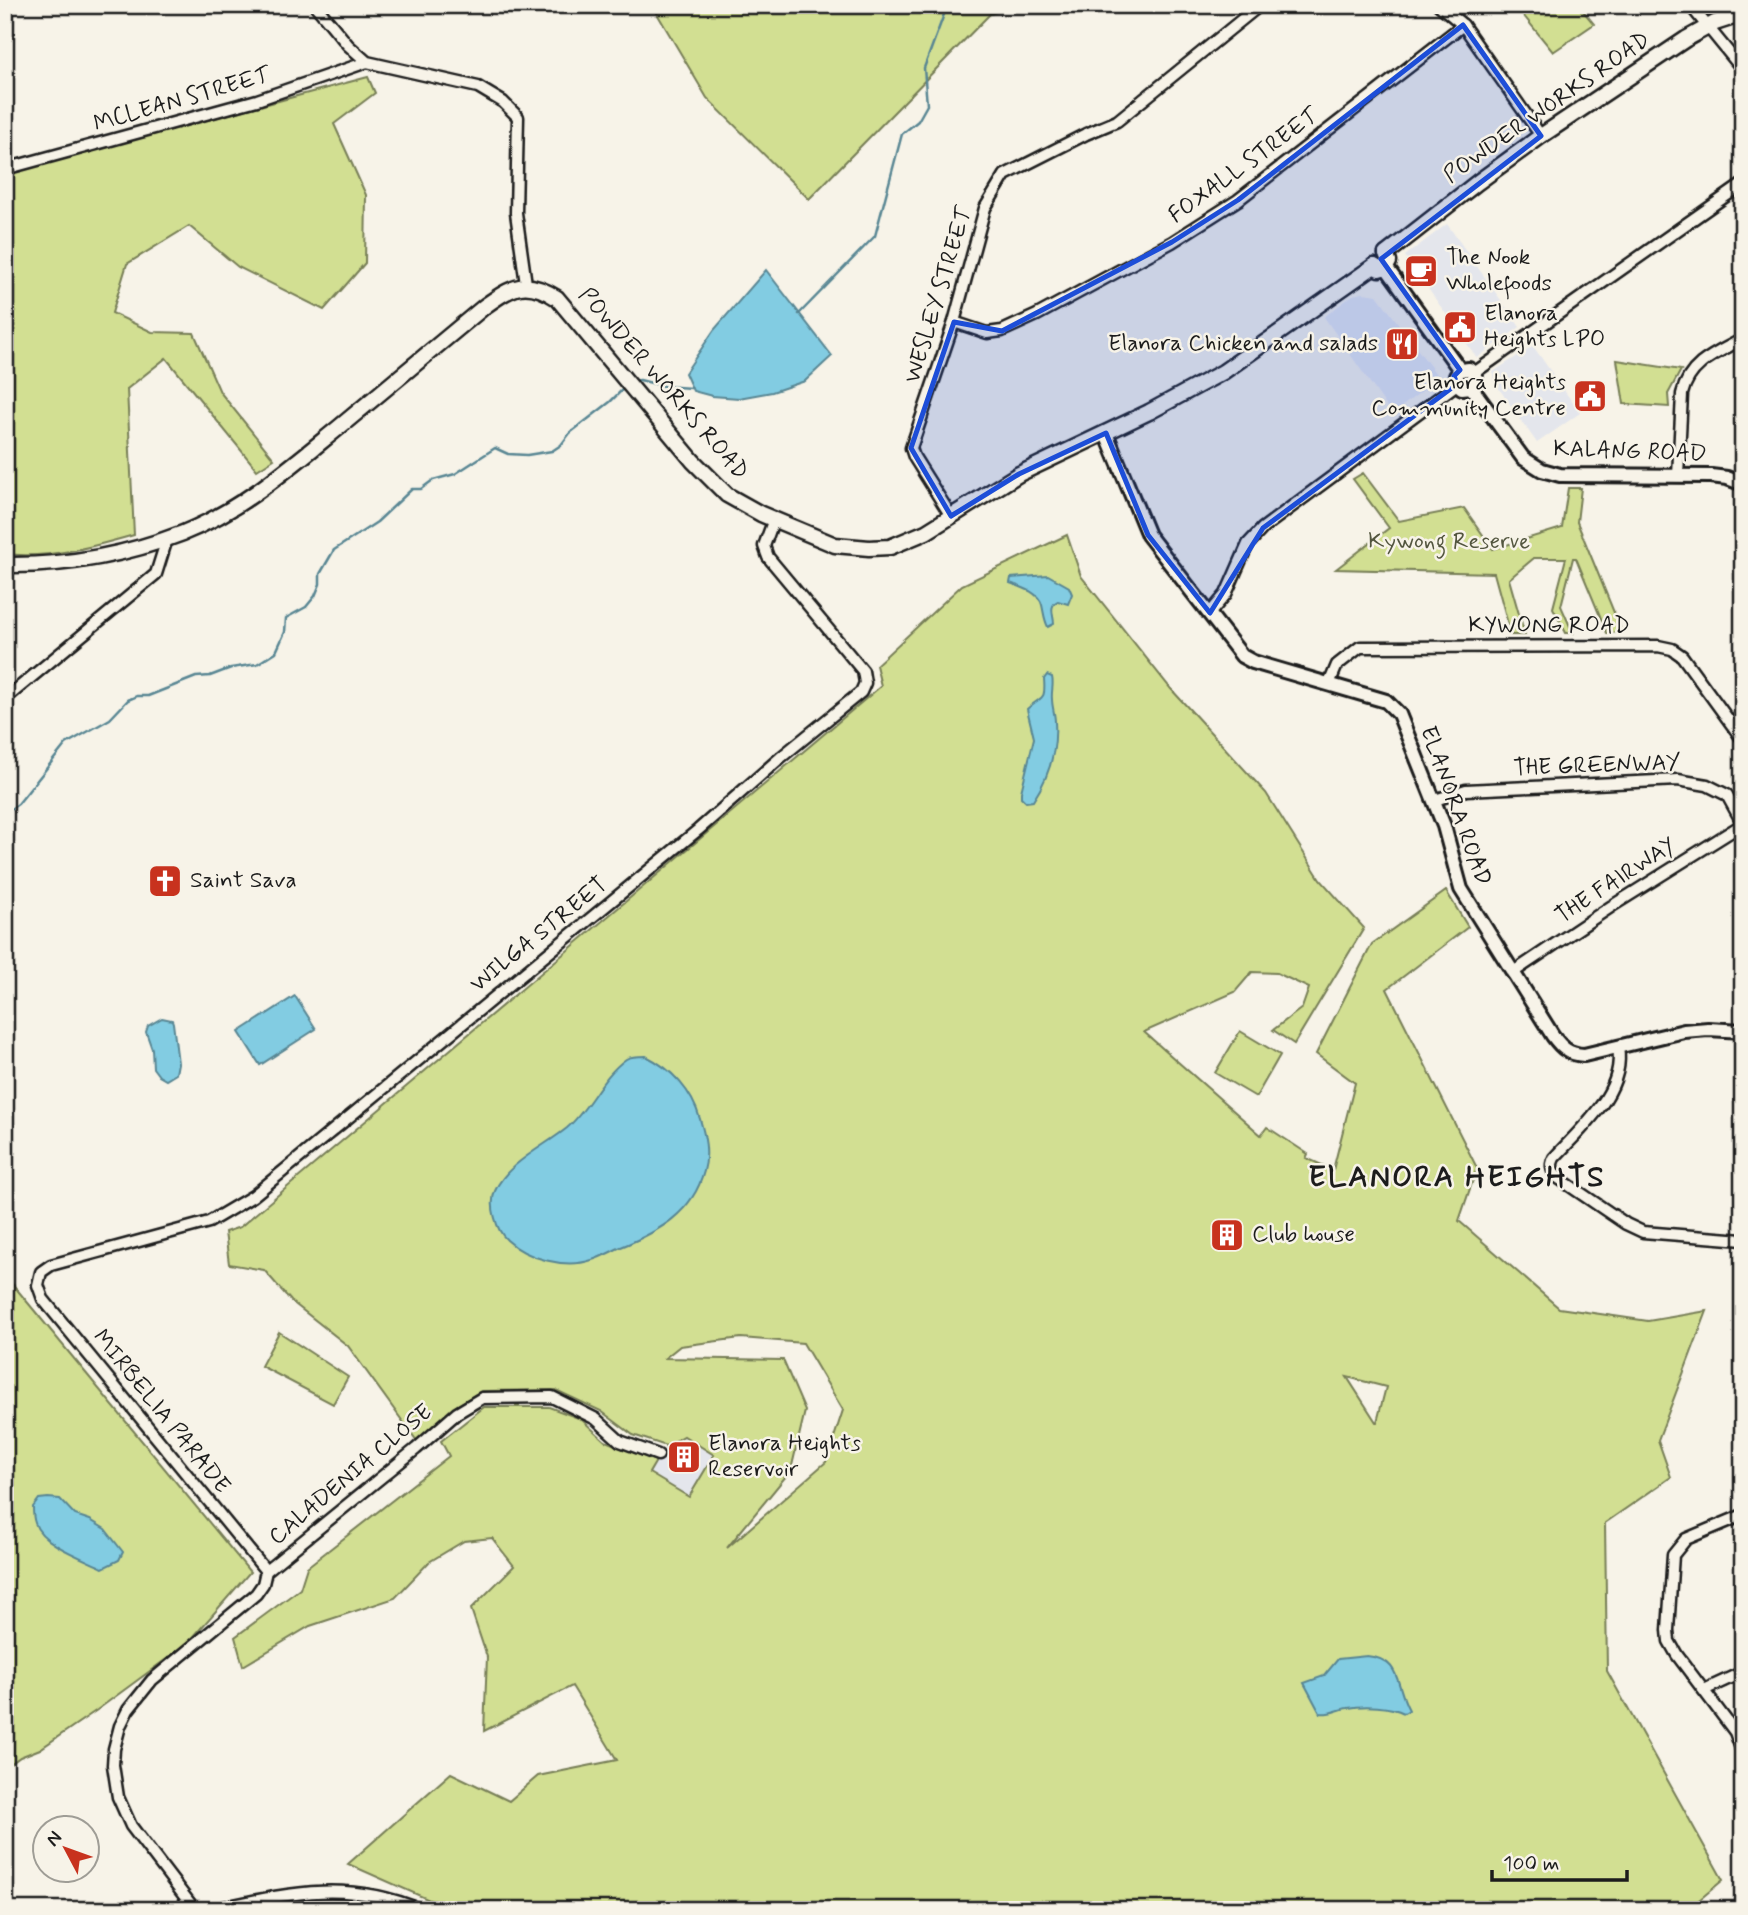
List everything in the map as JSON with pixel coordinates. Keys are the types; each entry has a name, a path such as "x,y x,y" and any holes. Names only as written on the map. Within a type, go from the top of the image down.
{"main road":[{"name":"POWDER WORKS ROAD","path":"526,285 540,287 557,298 685,452 727,495 743,505 835,545 890,547 909,541 1019,474 1223,372 1382,262 1467,190 1541,136 1707,26 1743,14"},
{"path":"5,565 81,561 145,547 209,519 263,488 485,306 506,291 526,285"}],"street":[{"path":"314,5 348,45 367,62 478,87 503,102 518,117 516,213 526,285"},
{"name":"WESLEY STREET","path":"951,516 911,448 954,323 985,208 1005,175 1117,121 1261,5"},
{"path":"1439,5 1463,25 1541,136"},
{"path":"1690,5 1743,70"},
{"name":"FOXALL STREET","path":"954,323 987,333 1002,331 1172,242 1238,200 1463,25"},
{"name":"MCLEAN STREET","path":"5,169 257,100 367,62"},
{"path":"1474,373 1743,184"},
{"path":"1382,262 1460,370"},
{"path":"1678,476 1684,383 1700,363 1743,339"},
{"path":"1469,369 1474,373 1476,379 1471,387 1462,388 1457,384 1456,376 1460,370 1469,369"},
{"path":"1210,612 1226,594 1248,544 1264,528 1457,384"},
{"name":"KALANG ROAD","path":"1471,387 1514,448 1529,463 1542,470 1560,475 1720,477 1743,484"},
{"name":"ELANORA ROAD","path":"1105,433 1148,535 1242,656 1253,662 1386,701 1399,714 1435,800 1461,889 1512,973 1563,1049 1584,1055 1684,1031 1743,1031"},
{"name":"WILGA STREET","path":"41,1272 51,1265 209,1222 253,1196 698,830 861,692 866,683 863,670 768,557 764,546 774,519"},
{"path":"5,699 156,574 167,539"},
{"name":"KYWONG ROAD","path":"1329,684 1336,665 1360,647 1658,646 1672,649 1682,656 1743,740"},
{"name":"THE GREENWAY","path":"1435,800 1466,790 1678,780 1707,785 1727,795 1743,824"},
{"name":"THE FAIRWAY","path":"1512,973 1743,824"},
{"path":"1618,1048 1618,1072 1610,1090 1595,1113 1554,1158 1552,1163 1557,1178 1626,1224 1643,1232 1743,1240"},
{"name":"MIRBELIA PARADE","path":"41,1272 38,1285 43,1299 266,1571"},
{"name":"CALADENIA CLOSE","path":"195,1910 131,1826 118,1797 113,1765 120,1726 128,1710 152,1680 256,1594 263,1584 266,1571 457,1413 482,1398 552,1396 596,1419 620,1441 658,1455"},
{"path":"1743,1516 1686,1539 1673,1555 1668,1630 1669,1641 1735,1732 1743,1754"},
{"path":"1704,1690 1743,1672"},
{"path":"210,1910 324,1890 378,1895 421,1910"}],"highlighted area":[{"path":"1463,25 1541,136 1381,259 1460,370 1454,376 1457,384 1263,528 1210,613 1148,535 1106,433 1019,474 951,516 911,448 954,322 1002,331 1172,242 1238,200"}],"shaded area":[{"path":"1447,224 1520,327 1477,358 1405,256"},
{"path":"1353,295 1377,295 1439,378 1392,414 1324,317"},
{"path":"1533,346 1580,413 1537,443 1493,380 1493,372"},
{"path":"684,1436 714,1455 689,1497 649,1472 666,1446"}],"green space":[{"path":"652,5 1020,5 990,14 809,199 707,98"},
{"path":"1515,5 1592,5 1584,12 1594,24 1553,52"},
{"path":"368,77 375,93 334,124 366,195 365,263 324,310 238,267 189,226 127,264 112,313 152,332 194,333 220,392 274,459 257,470 166,358 127,389 134,535 86,548 54,553 5,554 5,174"},
{"path":"1617,360 1681,370 1668,394 1669,407 1624,404"},
{"name":"Kywong Reserve","path":"1363,473 1399,521 1464,508 1493,549 1562,528 1568,488 1581,488 1577,522 1622,632 1607,633 1576,558 1573,558 1561,606 1573,633 1566,633 1553,608 1566,558 1534,558 1509,579 1525,635 1511,635 1494,573 1336,569 1389,528 1353,479"},
{"path":"1067,535 1081,576 1171,689 1266,793 1320,879 1364,928 1294,1044 1273,1030 1302,1008 1309,988 1277,973 1252,972 1235,992 1144,1032 1261,1135 1267,1127 1308,1154 1306,1158 1333,1170 1355,1083 1316,1054 1372,944 1446,891 1468,927 1387,989 1477,1168 1459,1221 1559,1308 1648,1321 1707,1311 1658,1440 1671,1477 1605,1523 1607,1671 1723,1880 1687,1910 452,1910 348,1864 451,1773 509,1801 538,1776 617,1760 572,1686 484,1731 487,1657 471,1609 514,1566 492,1538 464,1541 429,1562 395,1598 310,1626 243,1666 235,1637 300,1589 307,1567 449,1456 441,1441 484,1407 549,1407 581,1419 605,1441 656,1461 649,1473 689,1497 714,1455 684,1436 666,1446 633,1435 601,1411 556,1390 481,1391 456,1406 417,1441 348,1346 291,1301 264,1270 229,1264 225,1232 240,1227 881,686 876,665 962,585","holes":["741,1338 803,1343 843,1410 826,1462 727,1548 791,1470 805,1411 783,1360 665,1358 680,1346","1347,1377 1386,1387 1377,1422 1376,1422"]},
{"path":"1240,1031 1280,1055 1256,1097 1215,1073"},
{"path":"5,1275 250,1572 188,1643 40,1749 20,1757 5,1768"},
{"path":"279,1332 348,1377 333,1404 261,1366"}],"water":[{"path":"766,270 832,356 805,381 772,392 739,398 693,391 685,373 714,330"},
{"path":"1048,575 1069,587 1072,594 1068,604 1058,601 1053,605 1054,624 1048,627 1040,600 1029,591 1010,583 1011,578"},
{"path":"1047,675 1053,680 1053,753 1039,792 1033,801 1026,802 1021,797 1021,792 1034,738 1027,709 1042,698"},
{"path":"295,996 316,1029 260,1065 239,1032"},
{"path":"162,1018 172,1020 178,1063 176,1074 166,1080 153,1068 152,1049 146,1032 148,1026"},
{"path":"646,1056 664,1067 680,1082 692,1099 700,1119 706,1158 699,1186 692,1198 683,1210 661,1227 592,1260 559,1263 536,1257 515,1247 503,1236 495,1217 493,1197 501,1181 517,1164 567,1128 617,1066 628,1058"},
{"path":"39,1499 60,1499 75,1515 105,1529 123,1552 119,1560 103,1568 64,1550 46,1538 35,1523 33,1507"},
{"path":"1367,1656 1378,1658 1392,1668 1409,1710 1404,1713 1385,1708 1362,1707 1320,1713 1304,1683 1324,1676 1338,1659"}],"waterway":[{"path":"799,314 875,236 902,134 918,121 927,105 924,68 946,9 945,5"},
{"path":"632,381 691,388"},
{"path":"5,813 18,804 66,744 110,719 128,700 137,696 148,696 196,677 257,664 276,652 285,632 286,618 306,607 315,596 320,584 320,574 334,550 377,522 412,489 421,489 433,480 455,474 495,448 508,454 527,455 552,451 624,388"}],"place":[{"name":"The Nook Wholefoods","path":"1421,271"},
{"name":"Elanora Heights LPO","path":"1460,327"},
{"name":"Elanora Chicken and salads","path":"1402,344"},
{"name":"Elanora Heights Community Centre","path":"1590,396"},
{"name":"Saint Sava","path":"165,881"},
{"name":"Club house","path":"1227,1235"},
{"name":"Elanora Heights Reservoir","path":"684,1457"}],"district":[{"name":"ELANORA HEIGHTS","path":"1457,1177"}]}
